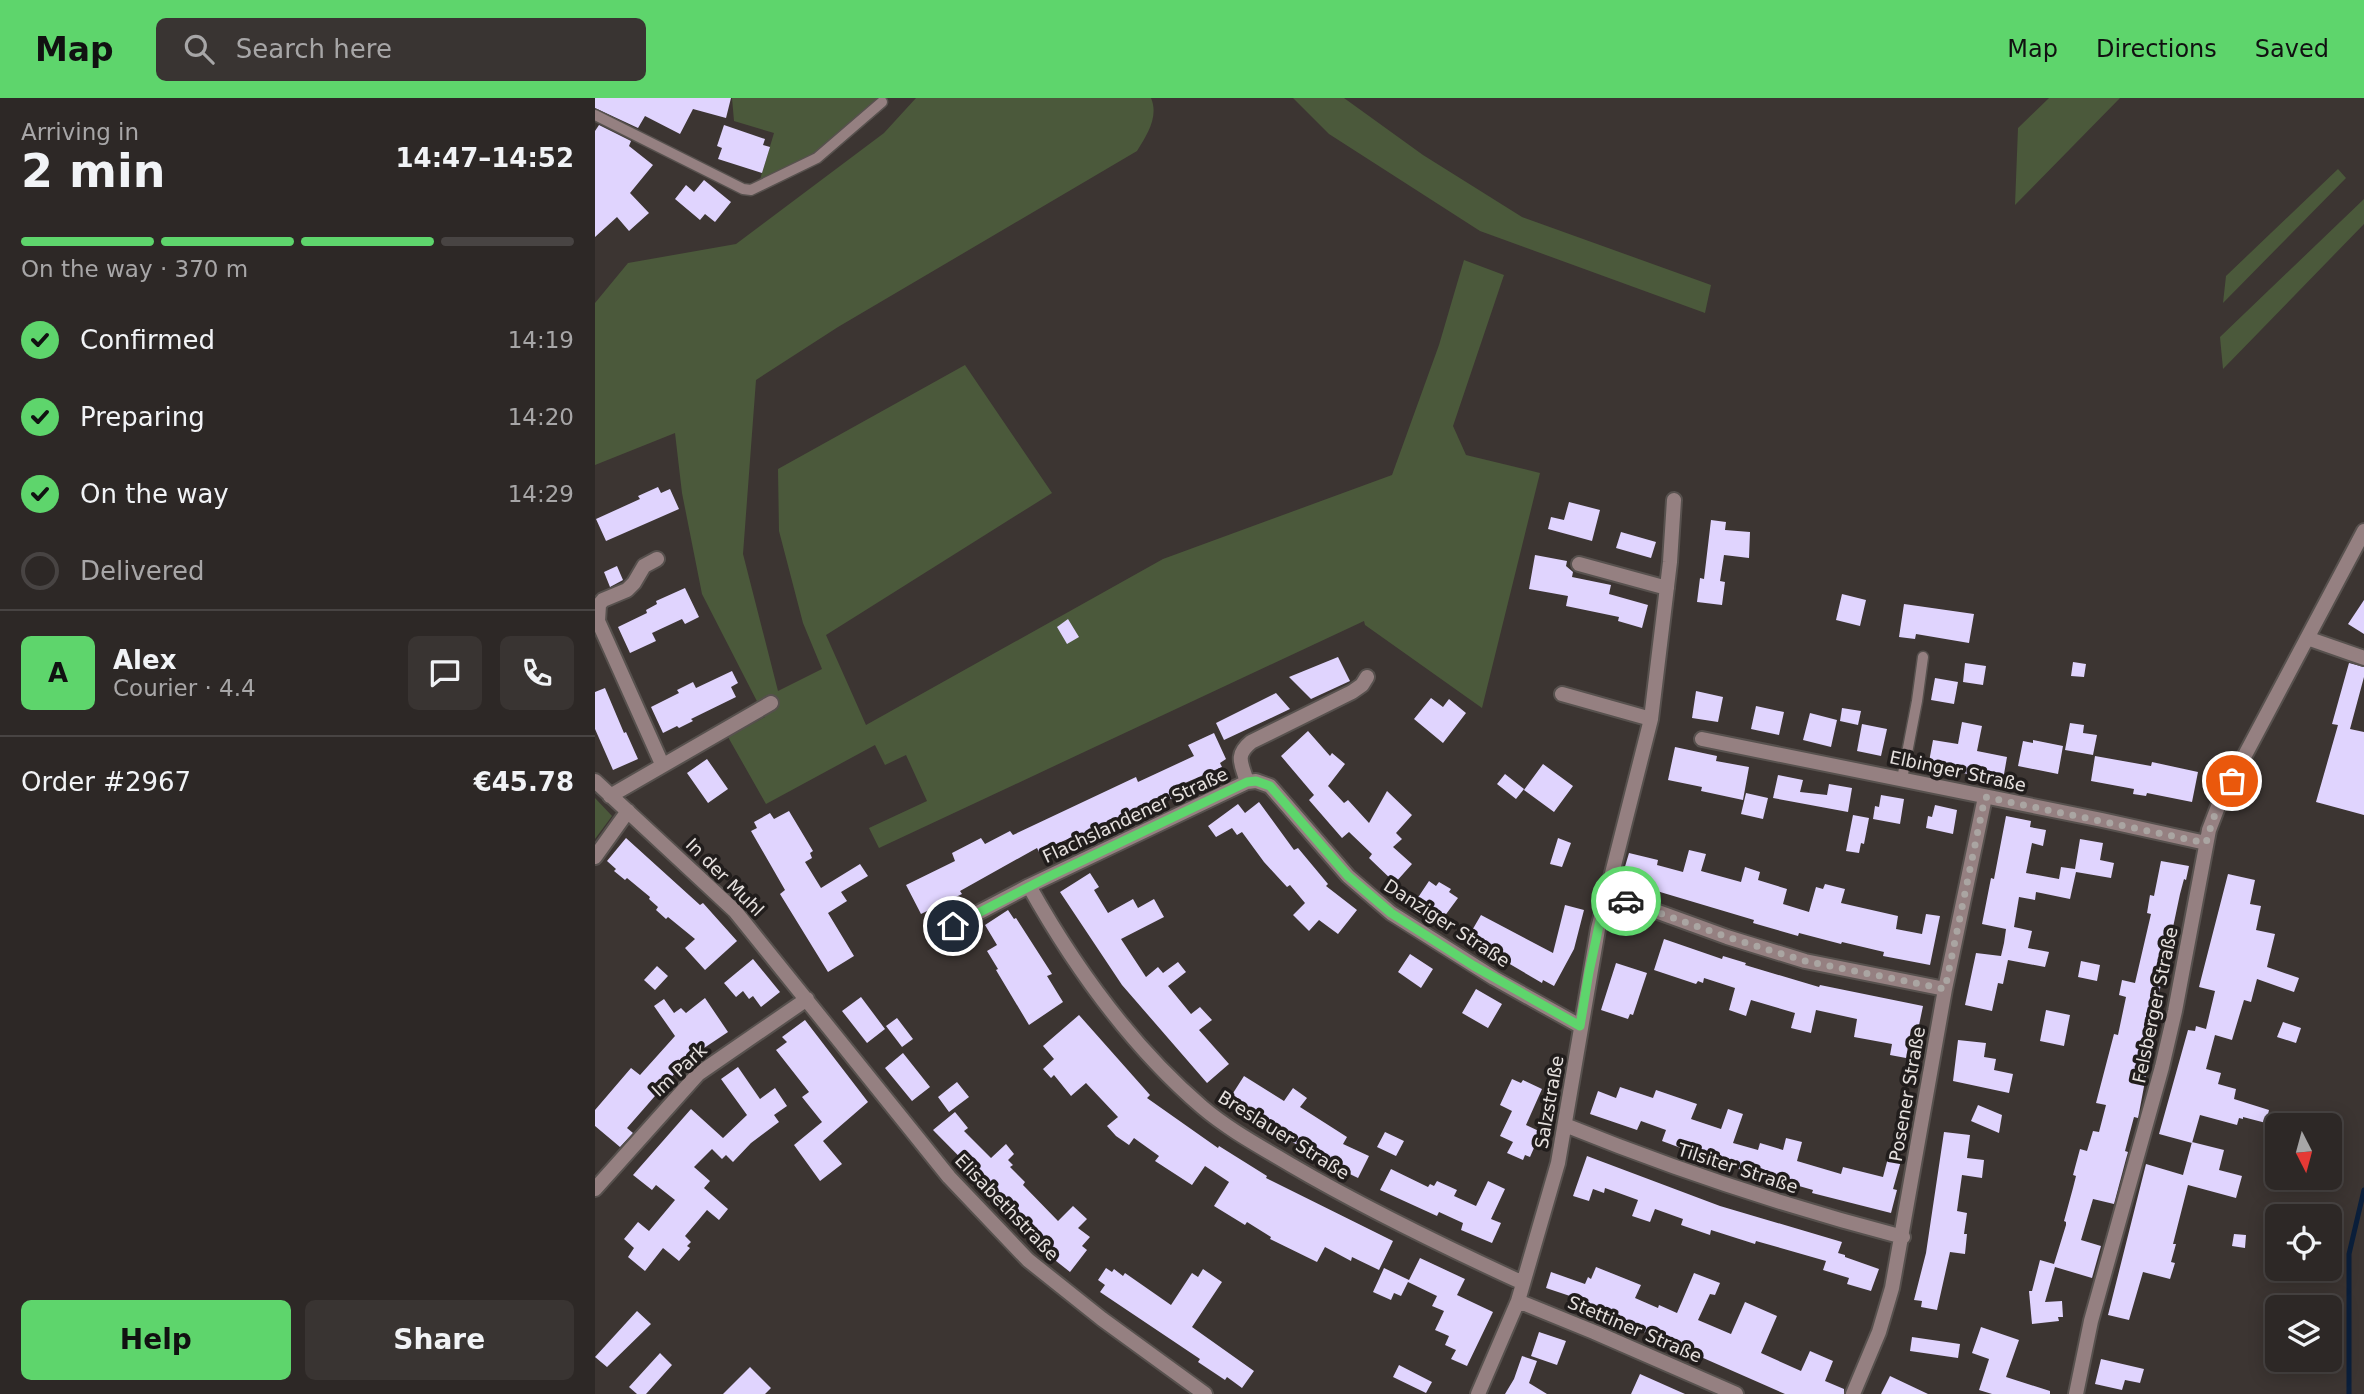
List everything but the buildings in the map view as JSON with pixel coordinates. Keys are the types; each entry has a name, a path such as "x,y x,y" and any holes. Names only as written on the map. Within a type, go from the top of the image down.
{"street":[{"name":"Salzstraße","path":"1478,1394 1518,1301 1554,1176 1565,1125 1589,972 1606,893 1650,723 1667,588 1674,500"},
{"name":"Felsberger Straße","path":"2076,1394 2091,1321 2162,1067 2206,843 2219,804 2364,531"},
{"path":"657,559 644,566 627,590 603,600 599,605 598,621 662,764"},
{"path":"1579,564 1667,588"},
{"path":"2307,638 2364,658"},
{"name":"Flachslandener Straße","path":"953,926 1247,782 1240,759 1242,750 1251,742 1352,692 1362,685 1367,677"},
{"path":"1562,694 1650,723"},
{"path":"610,796 771,703"},
{"name":"Elbinger Straße","path":"1702,739 2206,843"},
{"name":"In der Muhl","path":"595,781 735,911 817,1012"},
{"name":"Danziger Straße","path":"1247,782 1256,781 1270,786 1348,876 1391,913 1474,966 1580,1026"},
{"name":"Posener Straße","path":"1853,1394 1886,1310 1903,1237 1945,989 1985,797"},
{"path":"595,858 628,811"},
{"name":"Breslauer Straße","path":"1029,887 1081,972 1154,1060 1205,1109 1232,1129 1315,1179 1370,1209 1523,1283"},
{"path":"1606,893 1715,933 1805,961 1945,989"},
{"name":"Im Park","path":"595,1189 698,1074 807,999"},
{"name":"Elisabethstraße","path":"817,1012 949,1177 1028,1260 1102,1320 1205,1394"},
{"name":"Tilsiter Straße","path":"1565,1125 1634,1153 1752,1194 1903,1237"},
{"name":"Stettiner Straße","path":"1518,1301 1736,1394"}],"lane":[{"path":"595,114 743,189 751,190 817,158 882,102"},
{"path":"1902,779 1923,657"}],"green space":[{"path":"732,98 881,98 813,155 759,183 774,133 734,121"},
{"path":"916,98 1151,98 1154,112 1151,126 1137,151 838,327 756,380 743,554 778,691 822,669 803,623 779,531 778,469 965,365 1052,493 826,635 866,725 1163,559 1392,475 1439,345 1464,260 1504,275 1453,426 1466,455 1540,473 1482,708 1365,625 1364,621 879,848 869,828 927,801 906,755 885,765 875,745 766,804 728,737 765,717 702,594 682,493 675,433 595,465 595,303 628,263 736,244 884,133"},
{"path":"1293,98 1344,98 1423,155 1522,217 1711,285 1705,313 1480,231 1329,134"},
{"path":"2049,98 2120,98 2015,205 2018,128"},
{"path":"2338,169 2346,178 2223,303 2226,276"},
{"path":"2364,199 2364,224 2223,369 2220,337"},
{"path":"595,798 612,816 595,839"}],"waterway":[{"path":"2349,1394 2349,1254 2364,1190"}],"way so far":[{"path":"1626,901 1805,961 1945,989 1985,797 2206,843 2219,804 2232,781"}],"route":[{"path":"953,926 1247,782 1256,781 1270,786 1348,876 1391,913 1474,966 1580,1026 1606,893 1626,901"}]}
